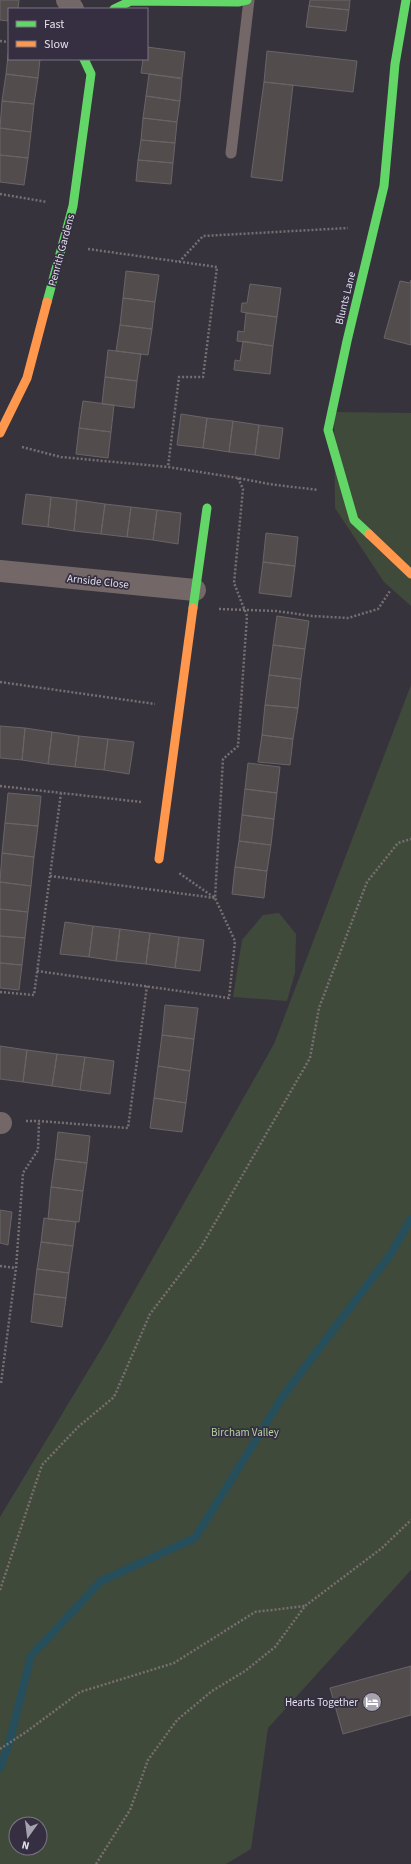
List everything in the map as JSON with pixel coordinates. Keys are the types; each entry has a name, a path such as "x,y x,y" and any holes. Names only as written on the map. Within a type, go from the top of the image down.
{"street":[{"path":"116,8 131,1 238,2 248,0"},
{"name":"Blunts Lane","path":"406,0 395,64 384,186 347,341 328,430 354,520 411,574"},
{"name":"Penrith Gardens","path":"0,433 28,378 73,206 91,74 84,60"},
{"path":"159,859 207,508"},
{"name":"Arnside Close","path":"0,571 195,590"}],"lane":[{"path":"231,153 248,0"}],"path":[{"path":"0,194 73,206"},
{"path":"179,262 203,236 375,226"},
{"path":"62,245 217,267 203,377 179,377 168,467"},
{"path":"15,445 61,457 168,467 269,484 317,490"},
{"path":"215,898 223,759 238,746 247,616 234,583 243,489 238,478"},
{"path":"226,609 276,611 312,616 348,618 378,609"},
{"path":"0,682 179,708"},
{"path":"0,786 166,805"},
{"path":"0,992 34,995 61,793"},
{"path":"0,1590 42,1465 78,1427 114,1397 150,1314 200,1247 310,1058 319,1008 367,882 398,843 411,839"},
{"path":"38,971 229,998 236,941 215,898 159,859"},
{"path":"50,876 215,898"},
{"path":"1,1123 39,1121 128,1128 147,986"},
{"path":"1,1383 16,1268 23,1174 38,1150 39,1121"},
{"path":"0,1266 16,1268"},
{"path":"96,1864 130,1810 148,1760 176,1720 212,1691 245,1671 275,1647 306,1606 382,1548 411,1520"},
{"path":"0,1749 26,1732 80,1692 174,1663 254,1612 306,1606"}],"green space":[{"path":"334,412 411,413 411,606 384,582 335,508"},
{"name":"Bircham Valley","path":"411,685 411,1570 268,1728 251,1849 226,1864 0,1864 0,1517 106,1341 274,1044"},
{"path":"279,913 296,934 295,973 287,1001 233,997 242,940 263,915"}],"building":[{"path":"0,0 19,0 18,8 8,8 8,21 0,20"},
{"path":"310,0 350,0 349,10 309,6"},
{"path":"309,6 349,10 346,31 306,27"},
{"path":"148,47 185,52 182,78 141,73 143,60 148,60"},
{"path":"267,51 357,61 353,92 264,82"},
{"path":"8,56 8,60 40,60 38,78 6,74"},
{"path":"6,74 38,78 34,104 2,101"},
{"path":"149,74 182,79 180,101 146,96"},
{"path":"264,82 293,85 282,181 251,177"},
{"path":"146,96 180,101 177,122 143,118"},
{"path":"2,101 34,104 31,132 0,128"},
{"path":"143,118 177,122 175,143 141,140"},
{"path":"0,128 31,132 28,158 0,155"},
{"path":"141,140 175,143 173,163 138,160"},
{"path":"0,155 28,158 24,185 0,182"},
{"path":"138,160 173,163 171,184 136,181"},
{"path":"126,271 159,275 155,302 123,298"},
{"path":"411,280 411,345 384,338 400,281 410,283"},
{"path":"250,284 281,288 277,317 241,312 242,303 247,303"},
{"path":"123,298 155,302 152,329 120,325"},
{"path":"246,313 277,317 273,346 237,341 238,331 244,332"},
{"path":"120,325 152,329 148,355 116,351"},
{"path":"243,341 273,346 270,374 234,370 235,360 240,361"},
{"path":"108,350 141,354 137,381 105,377"},
{"path":"105,377 137,381 134,408 102,404"},
{"path":"83,401 114,405 111,432 79,428"},
{"path":"181,414 207,418 203,448 177,445"},
{"path":"207,418 233,421 229,452 203,448"},
{"path":"233,421 259,425 255,455 229,452"},
{"path":"259,425 283,428 279,459 255,455"},
{"path":"79,428 111,432 108,458 76,454"},
{"path":"26,494 51,497 48,527 22,524"},
{"path":"51,497 77,500 74,531 48,527"},
{"path":"77,500 105,504 101,534 74,531"},
{"path":"105,504 131,507 127,537 101,534"},
{"path":"131,507 157,510 153,540 127,537"},
{"path":"157,510 181,513 178,544 153,540"},
{"path":"266,533 298,537 295,566 263,562"},
{"path":"263,562 295,566 291,597 259,593"},
{"path":"277,616 309,621 305,649 273,645"},
{"path":"273,645 305,649 301,679 269,675"},
{"path":"269,675 301,679 298,708 265,705"},
{"path":"265,705 298,708 293,739 262,735"},
{"path":"0,726 25,728 22,760 0,758"},
{"path":"25,728 52,732 48,764 22,760"},
{"path":"52,732 79,736 75,767 48,764"},
{"path":"262,735 293,739 290,765 258,762"},
{"path":"79,736 108,739 104,770 75,767"},
{"path":"108,739 134,742 129,774 104,770"},
{"path":"248,763 280,767 277,793 245,789"},
{"path":"245,789 277,793 274,819 242,815"},
{"path":"8,793 41,796 38,826 5,823"},
{"path":"242,815 274,819 271,845 239,841"},
{"path":"5,823 38,826 34,857 2,853"},
{"path":"239,841 271,845 267,871 235,867"},
{"path":"2,853 34,857 31,886 0,882"},
{"path":"235,867 267,871 264,898 232,894"},
{"path":"0,882 31,886 28,912 0,909"},
{"path":"0,909 28,912 25,938 0,936"},
{"path":"65,922 93,926 89,957 60,954"},
{"path":"93,926 120,929 116,961 89,957"},
{"path":"120,929 150,933 146,964 116,961"},
{"path":"150,933 179,937 175,968 146,964"},
{"path":"0,936 25,938 22,965 0,963"},
{"path":"179,937 204,940 200,971 175,968"},
{"path":"0,963 22,965 19,990 0,988"},
{"path":"165,1005 198,1008 194,1039 162,1035"},
{"path":"162,1035 194,1039 190,1071 158,1066"},
{"path":"0,1046 27,1050 23,1082 0,1079"},
{"path":"27,1050 57,1054 52,1086 23,1082"},
{"path":"57,1054 85,1057 80,1090 52,1086"},
{"path":"85,1057 114,1061 110,1094 80,1090"},
{"path":"158,1066 190,1071 186,1103 154,1098"},
{"path":"154,1098 186,1103 182,1132 150,1128"},
{"path":"58,1132 90,1136 87,1163 55,1159"},
{"path":"55,1159 87,1163 83,1191 51,1187"},
{"path":"51,1187 83,1191 79,1222 48,1219"},
{"path":"0,1210 12,1212 8,1245 0,1243"},
{"path":"44,1218 76,1222 73,1246 41,1242"},
{"path":"41,1242 73,1246 69,1273 37,1269"},
{"path":"37,1269 69,1273 66,1298 34,1294"},
{"path":"34,1294 66,1298 62,1327 31,1322"},
{"name":"Hearts Together","path":"411,1666 411,1715 343,1734 330,1688"}],"waterway":[{"path":"0,1768 9,1743 31,1656 101,1581 195,1538 283,1396 390,1255 411,1219"}],"traffic: fast":[{"path":"116,8 131,1 238,2 247,0"},
{"path":"369,534 354,520 328,430 347,341 384,186 395,64 406,0"},
{"path":"47,302 73,206 91,74 84,60"},
{"path":"193,608 207,508"}],"traffic: slow":[{"path":"0,433 27,378 47,302"},
{"path":"369,534 411,574"},
{"path":"159,859 193,608"}],"place":[{"name":"Hearts Together","path":"372,1702"}]}
